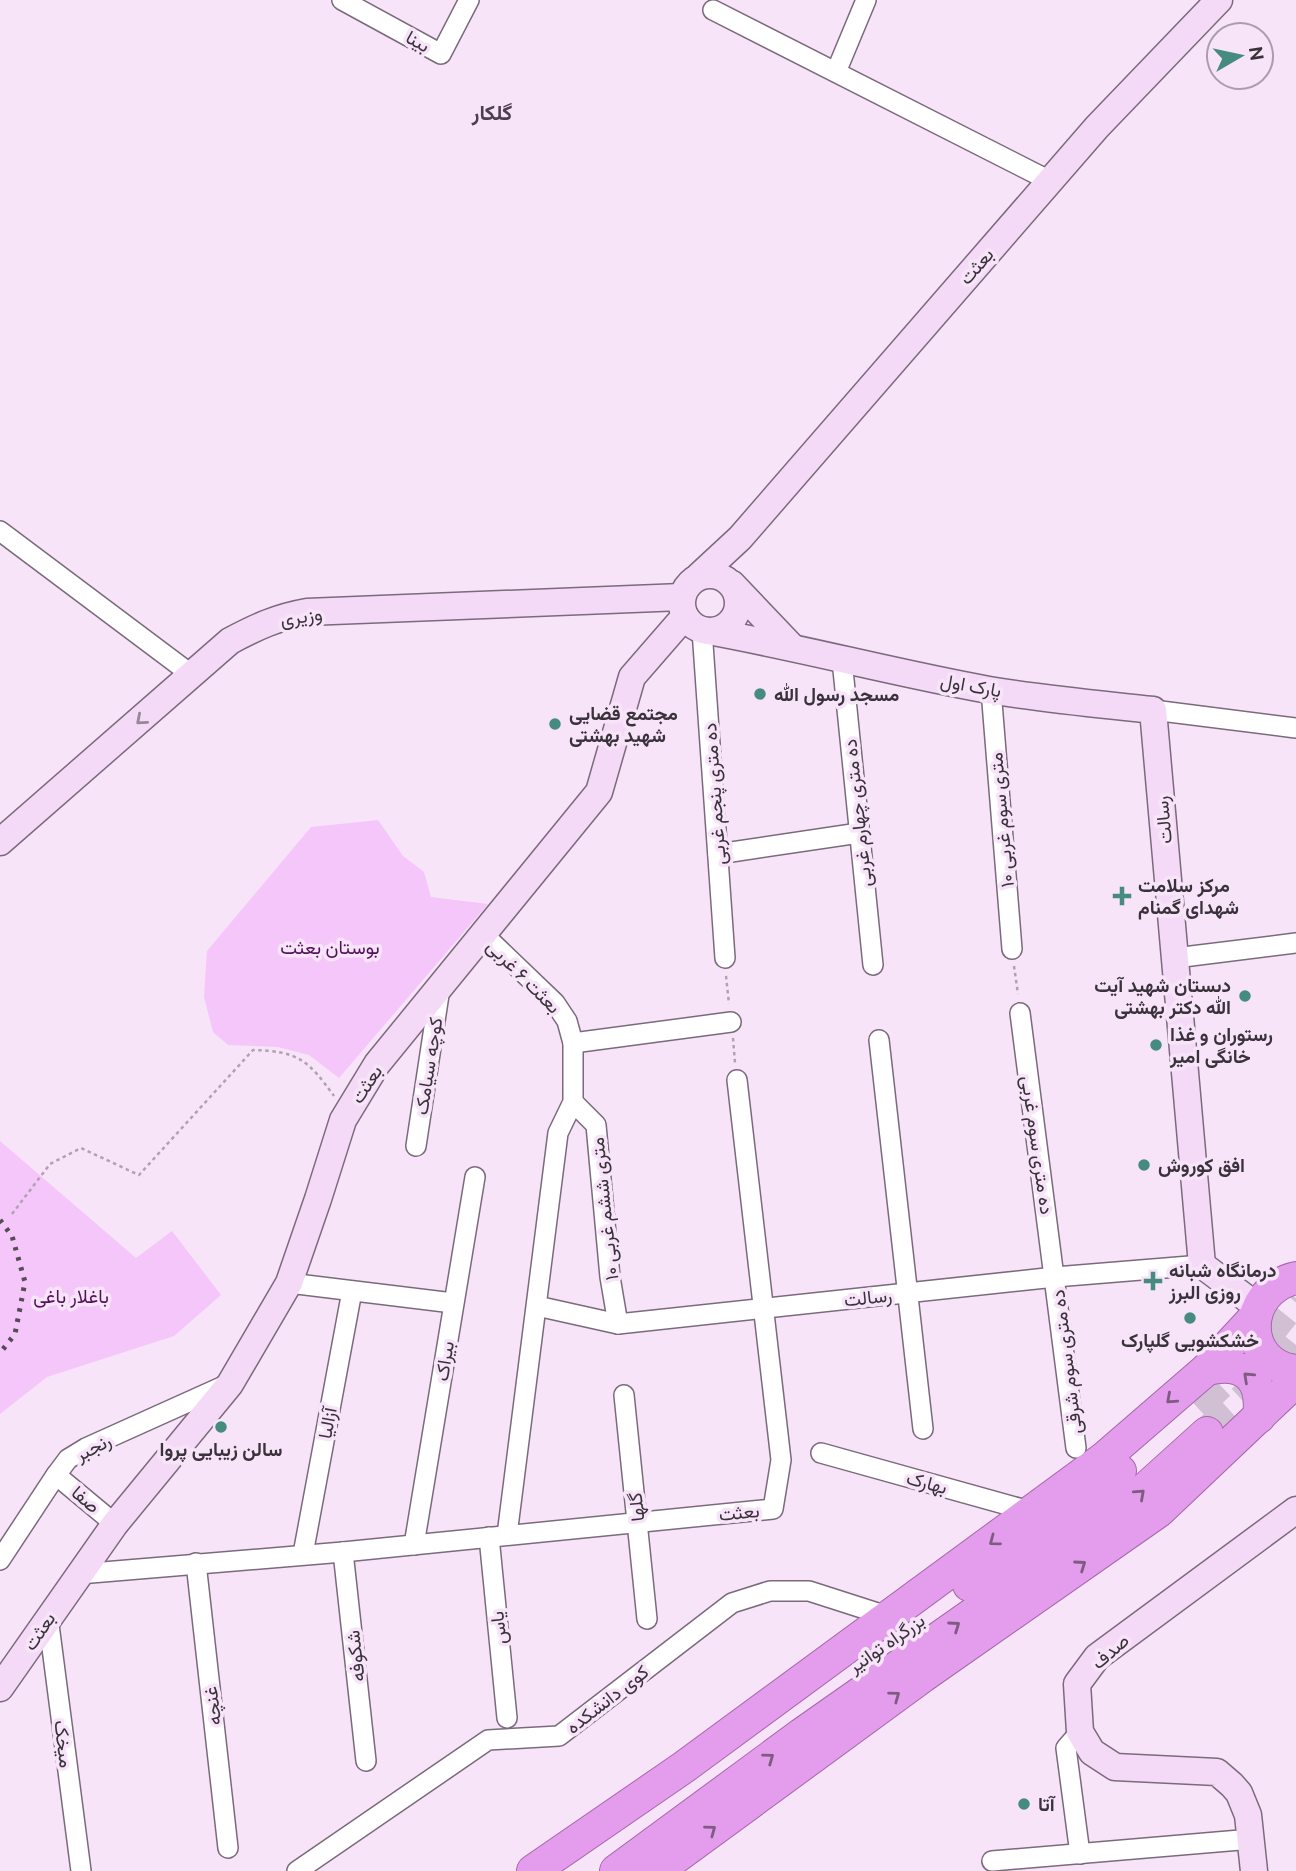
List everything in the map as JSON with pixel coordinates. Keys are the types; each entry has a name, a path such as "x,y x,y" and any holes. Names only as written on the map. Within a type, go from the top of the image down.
{"highway":[{"path":"533,1871 684,1767 1103,1459 1207,1369 1256,1312 1273,1287 1292,1276"},
{"path":"1256,1312 1255,1331 1259,1345 1267,1357 1278,1366 1296,1371"},
{"path":"1207,1369 1224,1365 1242,1370 1255,1382 1262,1399 1259,1417"},
{"path":"657,1871 923,1675 1159,1511 1296,1381"},
{"name":"بزرگراه توانیر","path":"571,1871 642,1816 1201,1420 1125,1507 812,1726 616,1871"}],"main road":[{"name":"بعثت","path":"699,576 740,538 1049,181 1214,3"},
{"path":"740,538 732,585 739,602 733,620 726,626 694,618 692,581 699,576 718,575 732,585 791,646"},
{"name":"وزیری","path":"0,842 230,641 279,617 307,612 694,618 791,646"},
{"name":"بعثت","path":"0,1688 115,1524 230,1384 289,1283 347,1113 377,1064 599,792 632,677 694,618"},
{"name":"پارک اول","path":"791,646 842,660 991,690 1153,710"},
{"name":"رسالت","path":"1153,710 1202,1265"},
{"path":"1202,1265 1256,1312"},
{"name":"صدف","path":"1080,1732 1077,1684 1097,1657 1296,1510"},
{"path":"1080,1732 1092,1752 1115,1767 1217,1772 1239,1793 1248,1815 1254,1871"}],"street":[{"name":"بینا","path":"342,0 441,54 470,0"},
{"path":"836,72 866,0"},
{"path":"713,9 1049,181"},
{"path":"0,531 192,675"},
{"name":"ده متری پنجم غربی","path":"694,618 718,854 725,958"},
{"name":"ده متری چهارم غربی","path":"842,660 873,965"},
{"name":"۱۰ متری سوم غربی","path":"991,690 1012,949"},
{"path":"1153,710 1296,728"},
{"path":"718,854 859,832"},
{"name":"بعثت ۶ غربی","path":"482,933 555,1003 567,1021 573,1043 573,1102"},
{"path":"1175,958 1296,943"},
{"name":"کوچه سیامک","path":"416,1146 440,986"},
{"name":"ده متری سوم غربی","path":"1020,1013 1055,1277"},
{"path":"573,1043 731,1022"},
{"path":"879,1041 923,1429"},
{"path":"737,1080 763,1308"},
{"path":"498,1536 537,1306 558,1133 573,1102"},
{"name":"۱۰ متری ششم غربی","path":"573,1102 596,1125 610,1277 618,1324"},
{"name":"بیراک","path":"414,1545 475,1177"},
{"name":"رسالت","path":"537,1306 618,1324 1055,1277 1202,1265"},
{"name":"ده متری سوم شرقی","path":"1055,1277 1076,1448"},
{"path":"289,1283 453,1303"},
{"name":"آزالیا","path":"303,1554 352,1291"},
{"name":"بعثت","path":"79,1574 343,1552 773,1509 781,1460 763,1308"},
{"name":"رنجبر","path":"0,1560 68,1459 86,1448 230,1384"},
{"name":"گلها","path":"624,1395 647,1619"},
{"name":"بهارک","path":"821,1453 1033,1512"},
{"name":"صفا","path":"57,1475 115,1524"},
{"name":"یاس","path":"498,1536 507,1718"},
{"name":"شکوفه","path":"343,1552 366,1761"},
{"name":"غنچه","path":"196,1563 228,1848"},
{"name":"کوی دانشکده","path":"297,1871 488,1740 559,1737 732,1603 770,1591 809,1591 890,1617"},
{"name":"میخک","path":"48,1617 80,1871"},
{"path":"1080,1732 1066,1748 1080,1854"},
{"path":"992,1861 1252,1839"}],"path":[{"path":"1012,949 1020,1013"},
{"path":"725,958 737,1080"},
{"path":"12,1214 50,1164 81,1148 139,1175 253,1050 280,1051 307,1062 347,1113"}],"green space":[{"name":"بوستان بعثت","path":"378,820 403,856 424,872 431,897 488,904 339,1078 309,1055 278,1047 228,1045 213,1032 204,997 207,951 311,827"},
{"name":"باغلار باغی","path":"0,1141 136,1258 172,1231 221,1295 174,1336 47,1377 0,1414"}],"tunnel":[{"path":"1196,1406 1250,1355 1296,1298"},
{"path":"1207,1433 1276,1370 1296,1345"}],"railway":[{"path":"0,1220 12,1236 25,1282 15,1334 0,1353"}],"place":[{"name":"مسجد رسول الله","path":"760,694"},
{"name":"مجتمع قضایی شهید بهشتی","path":"555,724"},
{"name":"مرکز سلامت شهدای گمنام","path":"1122,896"},
{"name":"دبستان شهید آیت الله دکتر بهشتی","path":"1245,996"},
{"name":"رستوران و غذا خانگی امیر","path":"1156,1045"},
{"name":"افق کوروش","path":"1144,1165"},
{"name":"درمانگاه شبانه روزی البرز","path":"1153,1281"},
{"name":"خشکشویی گلپارک","path":"1190,1318"},
{"name":"سالن زيبايى پروا","path":"221,1427"},
{"name":"آتا","path":"1024,1804"}],"district":[{"name":"گلکار","path":"492,112"}]}
